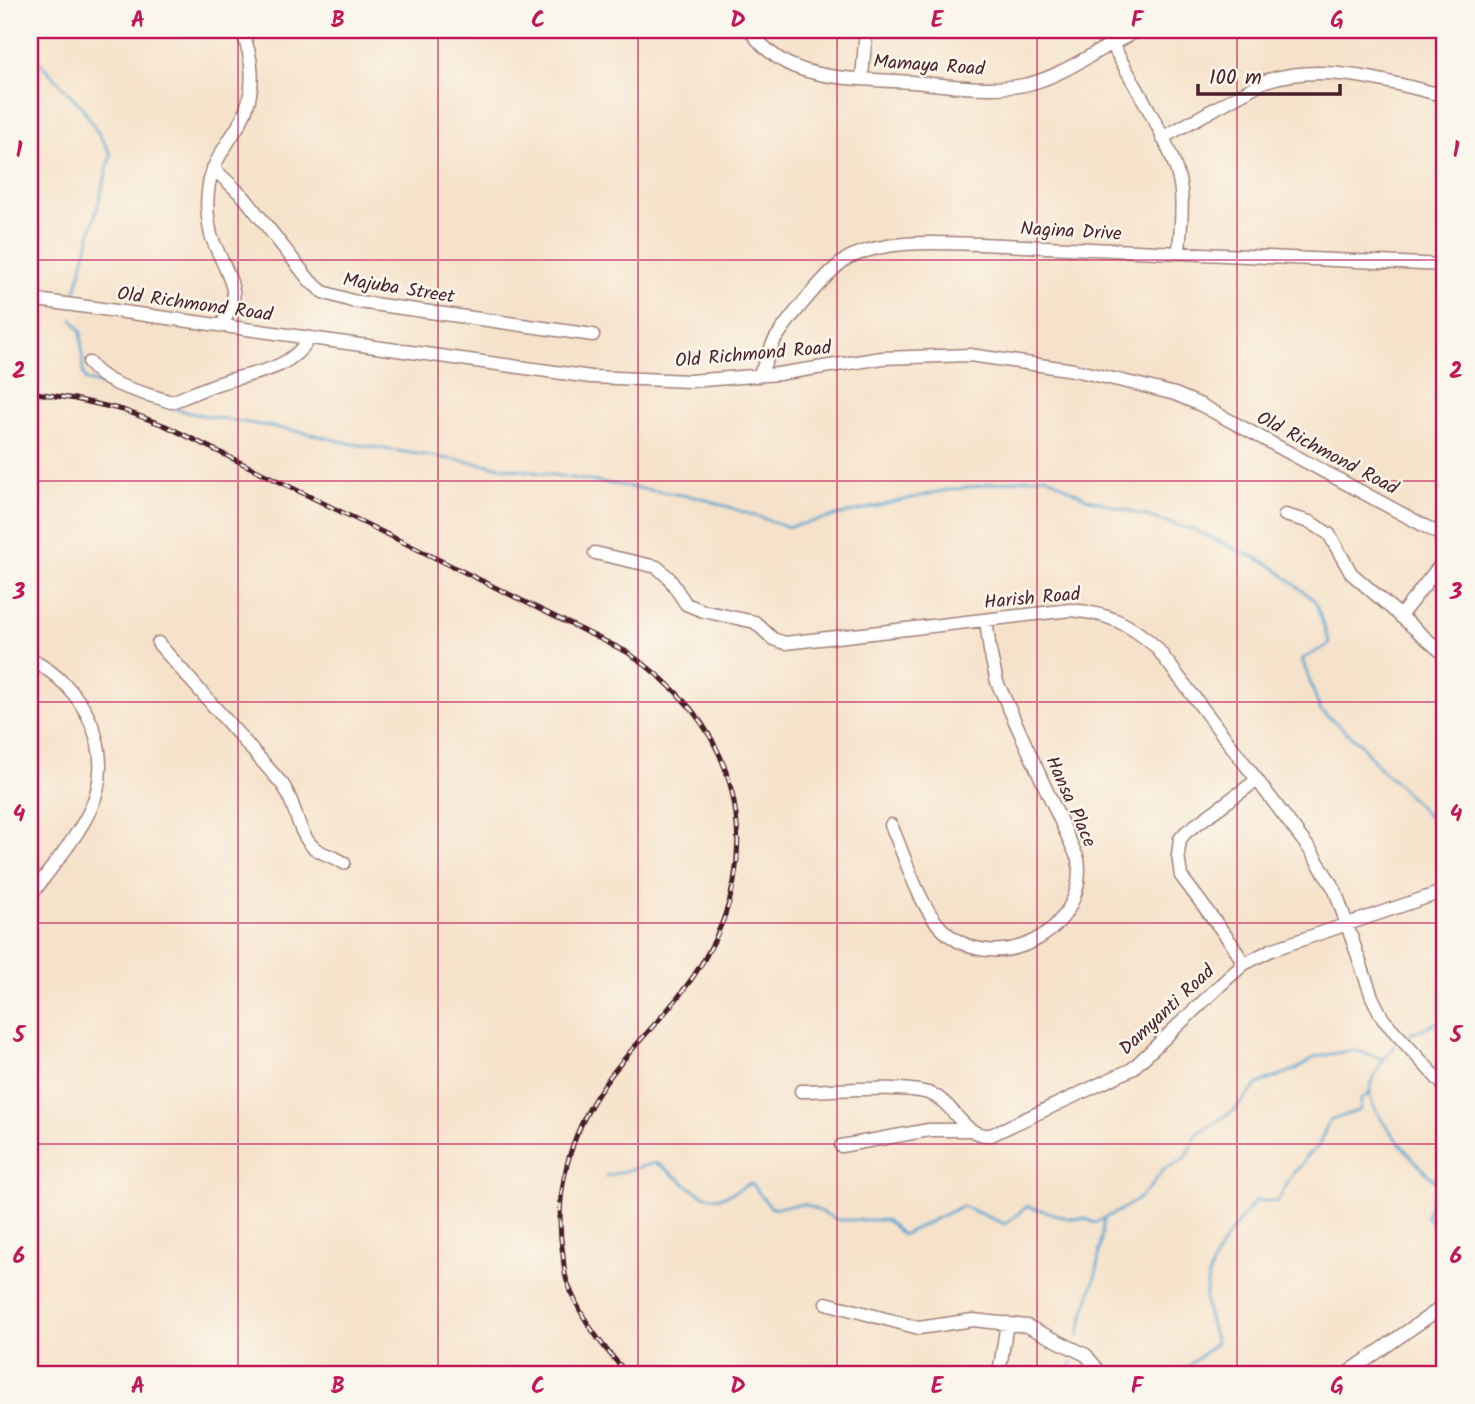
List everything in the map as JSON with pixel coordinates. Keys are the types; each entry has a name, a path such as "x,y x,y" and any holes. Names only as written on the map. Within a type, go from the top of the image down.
{"street":[{"path":"222,326 234,299 232,287 211,235 207,194 213,168 242,118 248,101 252,65 241,30"},
{"name":"Mamaya Road","path":"750,30 762,45 791,66 807,72 836,77 982,87 1026,85 1047,78 1139,30"},
{"path":"862,78 866,30"},
{"path":"1112,44 1162,138 1180,184 1182,200 1179,253"},
{"path":"1162,138 1265,81 1279,76 1353,75 1389,81 1445,96"},
{"name":"Majuba Street","path":"213,168 244,197 310,281 323,292 352,301 593,335"},
{"name":"Nagina Drive","path":"758,376 768,360 775,339 842,262 852,256 919,243 1445,265"},
{"name":"Old Richmond Road","path":"30,299 591,377 690,381 758,376 883,358 932,354 970,355 1052,366 1175,394 1201,405 1445,537"},
{"path":"89,363 95,372 106,380 171,402 213,385 278,367 294,358 309,339"},
{"path":"1285,515 1310,522 1329,534 1350,573 1445,655"},
{"name":"Harish Road","path":"595,553 657,567 669,578 686,604 703,611 755,622 777,642 1070,610 1093,612 1120,621 1156,647 1317,861 1335,890 1372,997 1383,1019 1445,1087"},
{"path":"1400,616 1445,559"},
{"name":"Hansa Place","path":"891,825 928,912 944,931 970,946 999,950 1027,945 1040,939 1059,923 1073,901 1079,877 1078,859 997,682 986,620"},
{"path":"158,643 283,785 310,844 344,863"},
{"path":"30,659 56,674 83,705 96,736 99,768 94,797 86,817 30,897"},
{"path":"1244,964 1232,944 1189,890 1181,876 1178,855 1180,839 1186,832 1257,780"},
{"name":"Damyanti Road","path":"841,1146 929,1130 969,1130 991,1135 1132,1069 1244,964 1271,950 1445,891"},
{"path":"801,1091 921,1090 946,1103 969,1130"},
{"path":"825,1303 919,1328 973,1320 1027,1326 1080,1351 1092,1360 1097,1374"},
{"path":"1355,1372 1445,1305"},
{"path":"999,1374 1007,1322"}],"waterway":[{"path":"30,52 82,107 111,154 75,294"},
{"path":"72,319 81,331 83,373 86,380 121,392"},
{"path":"137,398 190,413 302,432 353,444 701,498 789,527 942,491 1046,476 1086,498 1196,531 1271,565 1315,601 1330,644 1302,659 1320,710 1360,743 1381,770 1398,784 1445,835"},
{"path":"1409,1035 1445,1019"},
{"path":"1078,1336 1097,1270 1104,1218 1138,1199 1152,1186 1163,1169 1186,1157 1196,1134 1235,1110 1258,1084 1297,1069 1315,1057 1354,1050 1384,1059 1395,1046"},
{"path":"1384,1059 1372,1082 1370,1096 1373,1106 1389,1130 1438,1184 1426,1216 1445,1239"},
{"path":"1179,1374 1216,1343 1206,1306 1206,1291 1213,1262 1228,1236 1256,1200 1277,1202 1293,1173 1302,1165 1306,1156 1318,1147 1329,1121 1360,1110 1361,1100 1371,1092"},
{"path":"606,1176 655,1163 706,1196 725,1196 751,1183 771,1208 805,1204 838,1220 886,1220 902,1235 962,1206 1005,1224 1028,1206 1095,1223 1104,1218"},
{"path":"1064,1374 1073,1362"}],"railway":[{"path":"30,392 123,410 166,426 627,652 678,694 705,728 725,767 736,817 736,872 722,924 696,972 679,996 613,1073 592,1104 573,1145 562,1188 560,1233 567,1281 578,1307 593,1331 628,1374"}]}
